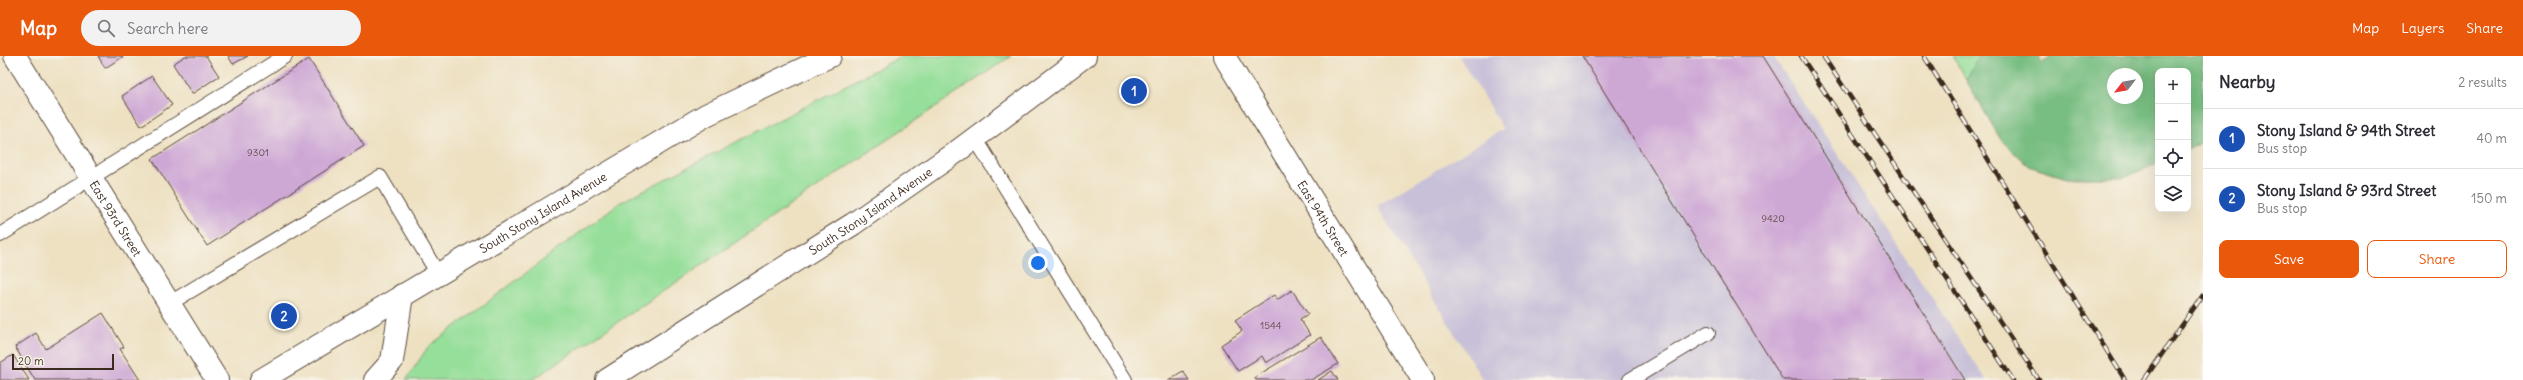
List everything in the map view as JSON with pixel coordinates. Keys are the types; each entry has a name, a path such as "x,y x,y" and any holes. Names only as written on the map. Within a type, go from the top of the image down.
{"main road":[{"name":"East 93rd Street","path":"15,56 217,380"},
{"name":"South Stony Island Avenue","path":"261,380 711,112 830,56"},
{"name":"South Stony Island Avenue","path":"607,380 853,224 975,138 1085,56"},
{"name":"East 94th Street","path":"1224,56 1423,380"},
{"path":"375,380 392,361 402,295"}],"lane":[{"path":"0,235 285,56"},
{"path":"975,138 1125,380"},
{"path":"170,303 380,177 438,274"},
{"path":"1630,380 1708,333"}],"shaded area":[{"path":"1459,56 1773,56 1986,380 1483,380 1377,206 1503,129"}],"green space":[{"path":"902,56 1011,56 532,380 406,380 428,347 619,203"},
{"path":"1953,56 1979,56 1966,80"},
{"path":"1979,56 2038,56 2042,63 2053,56 2203,56 2203,141 2191,148 2191,68 2155,68 2155,165 2121,178 2067,178 2028,166 2001,140 1966,80"}],"building":[{"path":"98,56 124,56 105,68"},
{"path":"185,56 206,56 219,76 192,94 173,64"},
{"path":"228,56 248,56 233,64"},
{"path":"1582,56 1763,56 1965,380 1783,380"},
{"path":"309,59 364,146 207,246 152,159"},
{"path":"152,76 172,105 141,126 122,96"},
{"path":"1292,290 1308,314 1300,319 1310,335 1266,363 1262,356 1238,371 1221,345 1242,331 1235,320 1274,295 1277,300"},
{"path":"103,313 124,347 120,349 140,380 35,380 15,347 36,333 46,349"},
{"path":"1321,337 1338,364 1311,380 1256,380 1255,377"},
{"path":"13,355 29,380 0,380 0,363"},
{"path":"1183,371 1189,380 1168,380"},
{"path":"1332,371 1338,380 1318,380"}],"railway":[{"path":"1801,56 2013,380"},
{"path":"1823,56 2039,380"},
{"path":"1924,56 2125,380"},
{"path":"2144,380 2203,295"}],"place":[{"name":"Stony Island & 94th Street","path":"1134,91"},
{"name":"Stony Island & 93rd Street","path":"284,316"}]}
